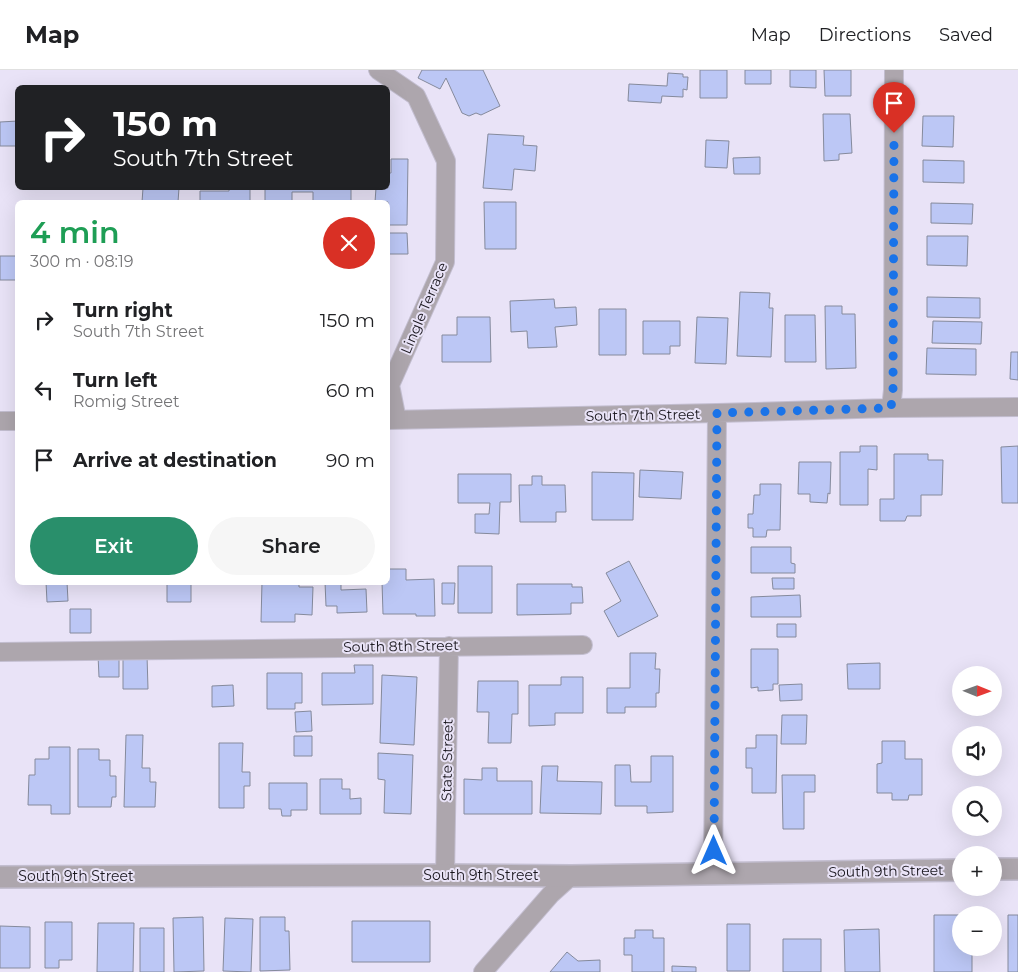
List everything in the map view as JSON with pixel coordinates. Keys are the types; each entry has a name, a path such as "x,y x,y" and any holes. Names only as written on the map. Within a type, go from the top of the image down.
{"street":[{"name":"Lingle Terrace","path":"378,70 416,96 446,161 445,262 390,385 392,420"},
{"path":"891,408 893,390 894,70"},
{"name":"South 7th Street","path":"392,420 891,408 1018,407"},
{"path":"713,874 717,413"},
{"path":"0,421 15,421"},
{"name":"South 8th Street","path":"0,652 583,644"},
{"name":"State Street","path":"445,875 449,646"},
{"path":"1002,869 1018,869"},
{"name":"South 9th Street","path":"0,876 571,876 952,870"},
{"path":"482,972 551,894 571,876"}],"building":[{"path":"422,70 483,70 500,106 481,115 476,113 469,116 462,113 446,78 440,89 418,78"},
{"path":"700,70 727,70 727,98 700,98"},
{"path":"745,70 771,70 771,84 745,84"},
{"path":"790,70 816,70 816,88 790,87"},
{"path":"824,70 851,70 851,96 825,96"},
{"path":"668,73 683,74 683,77 688,77 687,90 683,89 683,97 662,96 661,103 628,101 629,84 667,86"},
{"path":"823,114 850,114 852,153 839,154 839,160 824,161"},
{"path":"923,116 954,116 953,147 922,146"},
{"path":"15,121 15,146 0,146 0,122"},
{"path":"488,134 524,136 523,145 537,146 535,171 514,169 512,190 483,188"},
{"path":"706,140 729,141 727,168 705,167"},
{"path":"760,157 760,174 734,174 733,158"},
{"path":"391,159 408,159 407,225 390,225 390,200 375,200 376,190 390,190"},
{"path":"923,160 964,161 964,183 923,182"},
{"path":"143,190 179,190 178,200 142,200"},
{"path":"250,190 250,200 200,200 200,191"},
{"path":"265,190 351,190 351,200 313,200 313,192 292,192 292,200 265,200"},
{"path":"484,202 516,202 516,249 485,249"},
{"path":"931,203 973,204 972,224 931,223"},
{"path":"390,233 407,233 408,254 390,254"},
{"path":"927,236 968,236 967,266 927,265"},
{"path":"0,256 15,256 15,280 0,280"},
{"path":"740,292 770,293 769,308 773,308 771,357 737,356"},
{"path":"927,297 980,298 980,318 927,317"},
{"path":"554,299 555,308 576,307 577,325 555,327 557,347 528,348 527,331 511,332 510,301"},
{"path":"825,306 842,306 842,314 855,314 856,368 826,369"},
{"path":"599,309 626,309 626,355 599,355"},
{"path":"785,315 815,315 816,362 785,362"},
{"path":"457,317 490,317 491,362 442,362 442,335 457,335"},
{"path":"697,317 728,318 726,364 695,363"},
{"path":"643,321 680,321 680,346 670,346 670,354 643,354"},
{"path":"933,321 982,322 981,344 932,343"},
{"path":"927,348 976,349 976,375 926,374"},
{"path":"1011,352 1018,352 1018,380 1010,379"},
{"path":"860,446 877,446 877,470 868,469 868,505 840,505 840,452 860,452"},
{"path":"1018,446 1018,503 1002,503 1001,447"},
{"path":"894,454 928,454 928,460 943,460 942,495 921,495 921,516 907,516 905,521 880,521 880,499 894,499"},
{"path":"799,462 831,462 830,494 828,493 827,503 810,502 810,494 798,494"},
{"path":"640,470 683,472 681,499 639,497"},
{"path":"592,472 634,473 633,520 592,520"},
{"path":"458,474 511,474 511,502 500,502 499,534 475,533 475,514 489,514 490,503 458,503"},
{"path":"532,476 542,476 542,485 565,485 566,512 556,512 556,522 520,522 519,485 532,485"},
{"path":"760,484 781,484 780,530 767,530 766,537 753,537 753,528 748,528 748,514 753,514 754,495 760,495"},
{"path":"751,547 791,547 791,563 795,564 795,573 751,573"},
{"path":"629,561 658,616 618,637 604,611 621,601 606,573"},
{"path":"458,566 492,566 492,613 458,613"},
{"path":"390,569 406,569 406,580 434,579 435,616 383,614 382,585 390,585"},
{"path":"772,578 794,578 794,589 773,589"},
{"path":"442,583 455,583 454,604 442,604"},
{"path":"517,584 572,584 572,587 582,587 583,603 571,603 571,614 517,615"},
{"path":"46,585 67,585 68,601 47,602"},
{"path":"167,585 191,585 191,602 167,602"},
{"path":"262,585 313,587 312,615 295,614 295,622 261,622"},
{"path":"325,585 341,585 341,590 366,589 367,612 337,613 337,606 326,606"},
{"path":"800,595 801,617 751,617 751,597"},
{"path":"70,609 91,609 91,633 70,633"},
{"path":"777,624 796,624 796,637 777,637"},
{"path":"751,649 778,649 778,684 773,684 773,690 758,691 758,687 751,688"},
{"path":"630,653 656,653 655,669 660,669 659,693 656,693 656,707 625,707 625,713 607,713 607,688 630,688"},
{"path":"98,655 119,655 119,677 99,677"},
{"path":"147,655 148,689 123,689 123,656"},
{"path":"880,663 880,689 848,689 847,664"},
{"path":"354,665 373,665 373,704 322,705 322,673 355,673"},
{"path":"267,673 302,673 302,703 295,703 295,709 267,709"},
{"path":"382,675 417,677 414,745 380,743"},
{"path":"561,677 583,677 583,713 555,713 555,725 529,726 529,685 561,685"},
{"path":"478,681 518,681 518,714 512,714 511,743 488,743 489,712 477,712"},
{"path":"802,684 802,700 780,701 779,685"},
{"path":"233,685 234,706 212,707 212,686"},
{"path":"311,711 312,731 296,732 295,712"},
{"path":"782,715 807,715 806,744 781,744"},
{"path":"126,735 143,735 142,768 150,768 150,782 156,782 155,807 124,807"},
{"path":"756,735 777,735 776,793 752,793 752,768 746,768 746,748 756,748"},
{"path":"294,736 312,736 312,756 294,756"},
{"path":"882,741 905,741 905,759 922,759 922,795 909,795 908,800 892,800 892,793 877,793 877,764 882,763"},
{"path":"219,743 243,743 242,772 250,772 250,786 244,786 244,808 219,808"},
{"path":"49,747 70,747 70,814 51,814 51,805 28,805 29,775 35,775 35,759 49,759"},
{"path":"78,749 99,749 99,760 110,760 110,776 116,776 116,797 112,797 111,807 78,807"},
{"path":"378,753 413,755 411,814 384,813 385,780 378,779"},
{"path":"651,756 673,756 673,812 647,813 647,806 615,806 615,765 630,765 631,782 651,782"},
{"path":"542,766 558,766 557,781 602,782 601,814 540,813"},
{"path":"482,768 497,768 497,781 532,781 532,814 464,814 464,779 482,780"},
{"path":"782,775 815,775 815,792 804,792 804,829 783,829"},
{"path":"320,779 342,779 342,789 350,789 350,799 361,798 361,814 320,814"},
{"path":"269,783 307,783 307,810 291,810 291,816 282,816 281,809 269,809"},
{"path":"934,915 952,915 952,956 972,956 972,972 934,972"},
{"path":"1008,915 1018,915 1018,972 1008,972"},
{"path":"203,917 204,971 174,972 173,918"},
{"path":"260,917 285,917 285,931 289,931 290,970 260,971"},
{"path":"225,918 253,919 251,972 223,971"},
{"path":"352,921 430,921 430,962 352,962"},
{"path":"45,922 72,922 72,960 59,960 59,968 45,968"},
{"path":"98,923 134,923 133,972 97,972"},
{"path":"727,924 750,924 750,971 727,971"},
{"path":"0,926 30,927 30,968 0,968"},
{"path":"140,928 164,928 164,972 140,972"},
{"path":"879,929 880,972 845,972 844,930"},
{"path":"635,930 653,930 653,938 664,938 664,972 632,972 632,955 624,955 624,938 635,938"},
{"path":"783,939 821,939 821,972 783,972"},
{"path":"567,952 578,961 600,960 600,972 550,972"},
{"path":"672,966 696,967 696,972 672,972"}],"route":[{"path":"714,851 717,413 891,408 893,390 894,133"}]}
